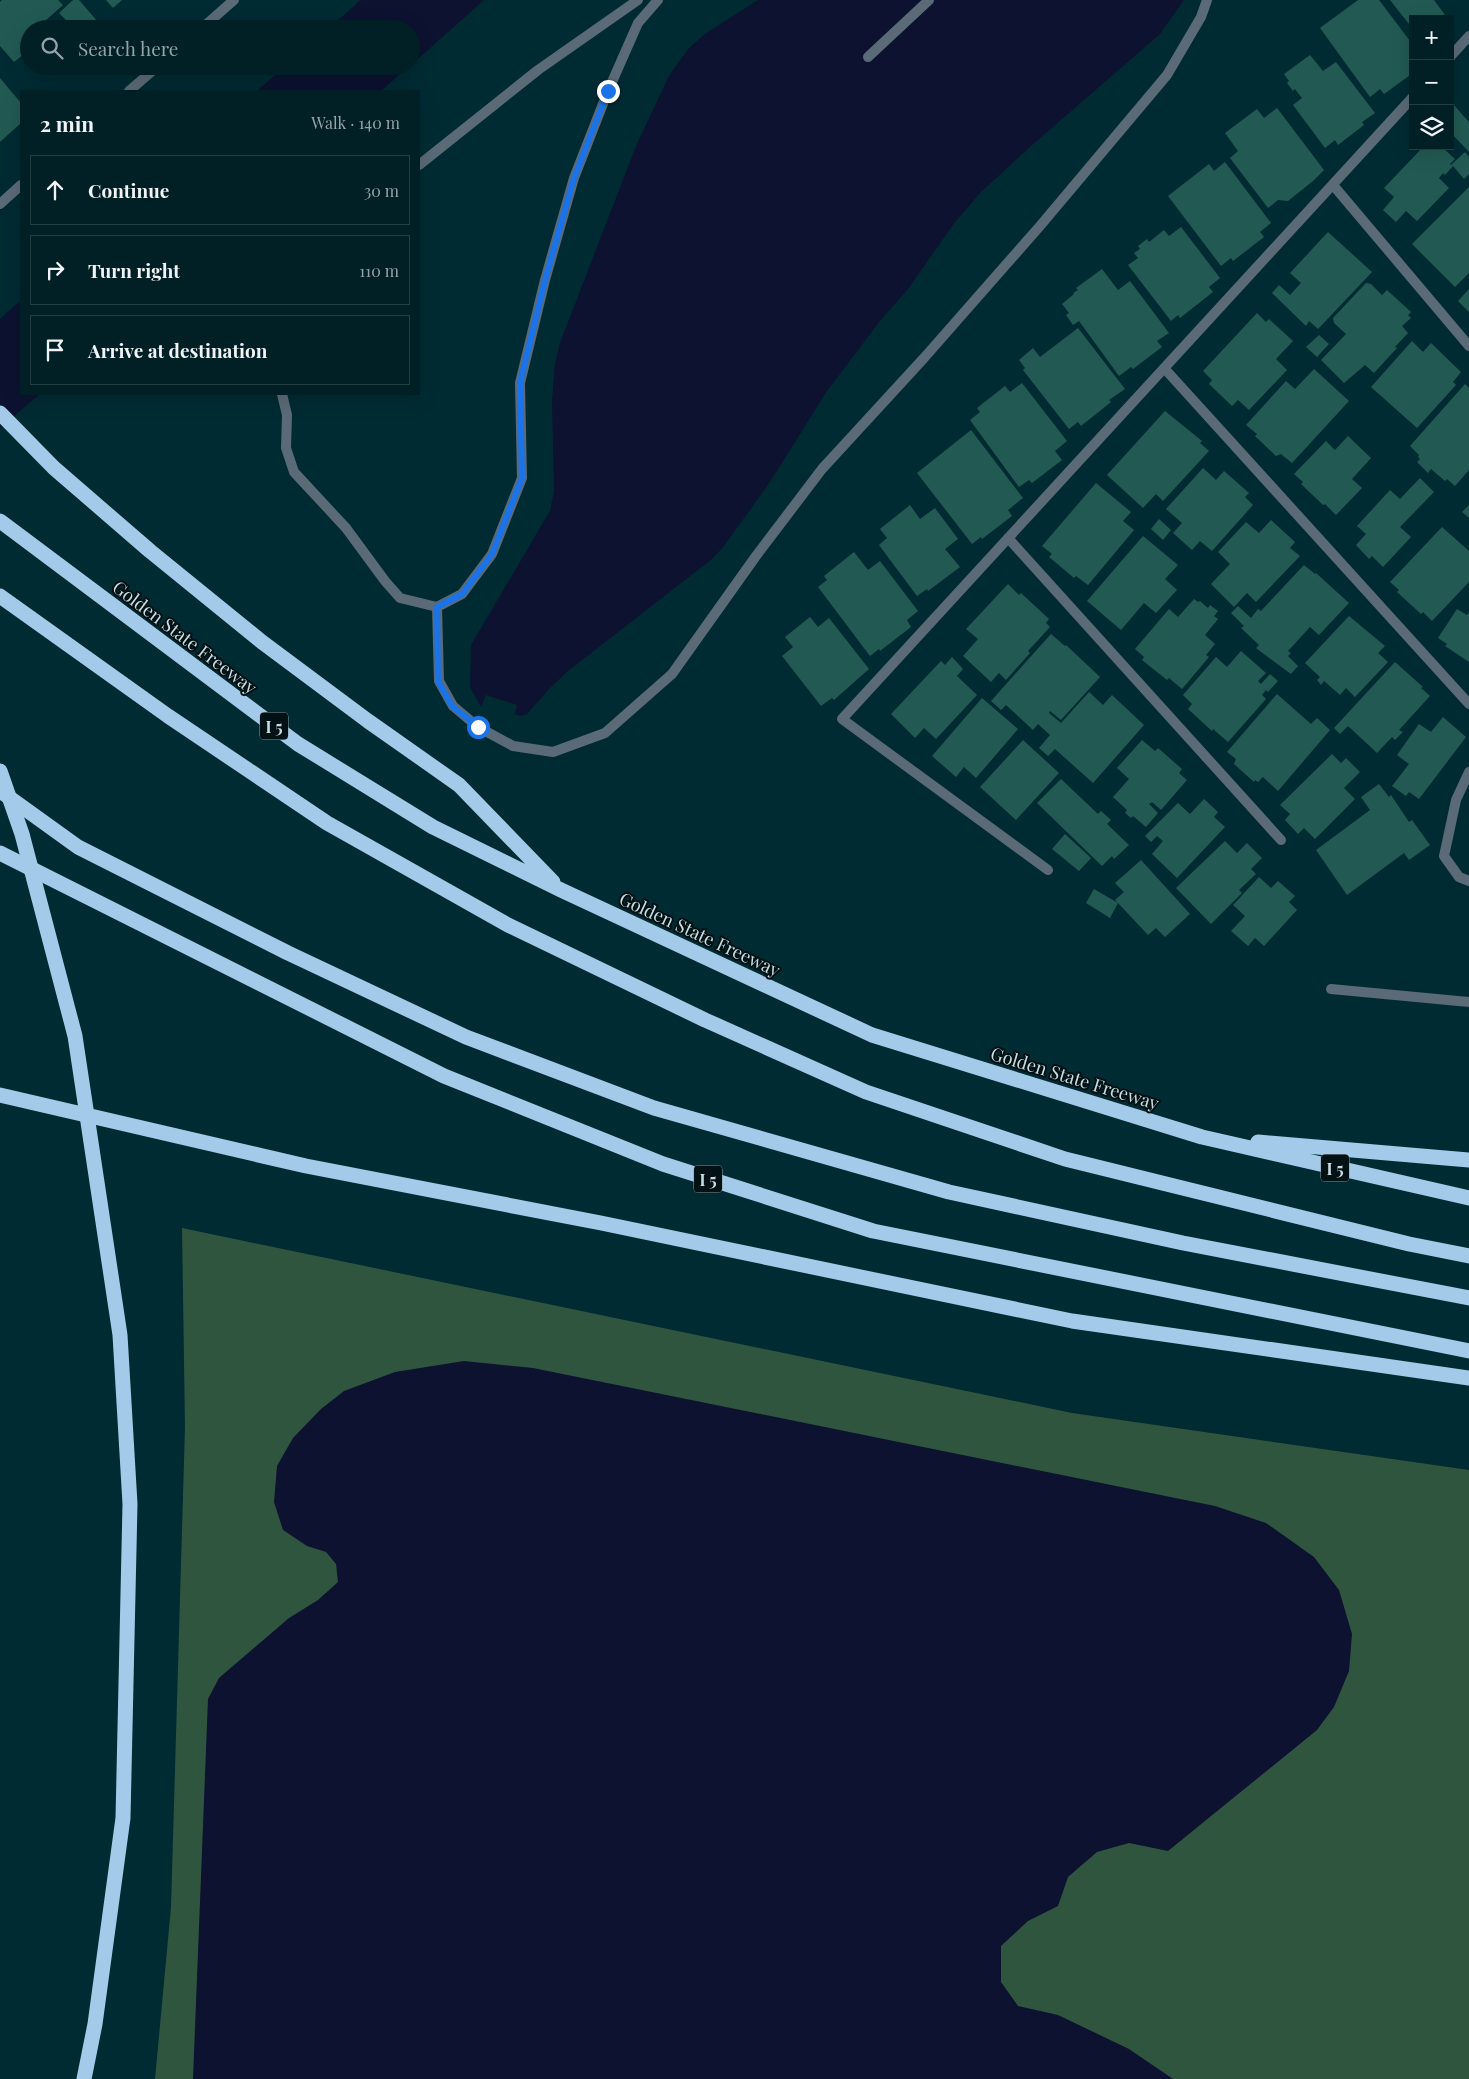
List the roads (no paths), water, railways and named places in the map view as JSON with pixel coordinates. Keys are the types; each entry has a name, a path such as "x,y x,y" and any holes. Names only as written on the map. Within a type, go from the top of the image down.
{"highway":[{"path":"0,413 54,468 150,551 262,642 368,721 459,785 561,890"},
{"name":"Golden State Freeway","path":"4,525 298,744 433,827 561,890 872,1035 1202,1137 1469,1198"},
{"path":"0,596 168,716 327,823 508,925 714,1024 866,1092 1065,1159 1409,1244 1469,1256"},
{"path":"0,771 22,834 75,1036 120,1335 130,1504 124,1818 95,2024 84,2079"},
{"path":"0,791 78,847 288,953 466,1037 654,1108 950,1192 1182,1243 1469,1298"},
{"name":"I 5","path":"0,853 444,1076 663,1164 873,1231 1469,1351"},
{"path":"0,1096 306,1166 601,1223 1072,1322 1469,1378"},
{"path":"1202,1137 1469,1160"}],"lane":[{"path":"211,20 234,0"},
{"path":"420,164 538,70 638,0"},
{"path":"282,395 287,415 286,448 294,472 346,528 400,598 437,607 462,594 492,554 522,478 520,383 545,280 574,178 608,91 638,23 658,0"},
{"path":"868,57 929,0"},
{"path":"437,607 438,681 452,706 478,727 513,746 553,752 605,733 672,674 756,556 822,469 924,358 1040,226 1167,75 1201,17 1207,0"},
{"path":"1454,53 1469,36"},
{"path":"130,90 148,75"},
{"path":"1048,870 842,719 1409,102"},
{"path":"1333,185 1469,346"},
{"path":"0,204 20,186"},
{"path":"1164,368 1469,704"},
{"path":"1008,538 1281,840"},
{"path":"1469,772 1456,800 1444,856 1459,877 1469,881"},
{"path":"1331,989 1469,1002"}],"water":[{"path":"361,0 484,0 420,57 420,20 338,20"},
{"path":"758,0 1184,0 1160,34 1031,146 981,192 955,222 908,289 880,321 827,391 768,485 723,547 712,559 568,671 527,714 520,716 515,714 517,705 486,695 481,707 470,687 471,645 550,511 554,491 552,400 555,363 560,343 636,146 670,74 690,47 705,34"},
{"path":"275,75 399,75 382,90 258,90"},
{"path":"20,301 20,395 39,395 0,428 0,319"},
{"path":"464,1361 533,1368 1215,1506 1266,1523 1314,1557 1339,1590 1352,1634 1349,1671 1334,1707 1317,1730 1168,1851 1129,1843 1097,1852 1068,1877 1058,1906 1028,1921 1001,1946 1001,1982 1018,2006 1058,2015 1129,2049 1173,2079 193,2079 208,1699 219,1678 289,1618 318,1600 338,1582 336,1564 326,1552 307,1546 283,1530 274,1502 277,1466 293,1438 321,1409 344,1391 395,1372"}]}
